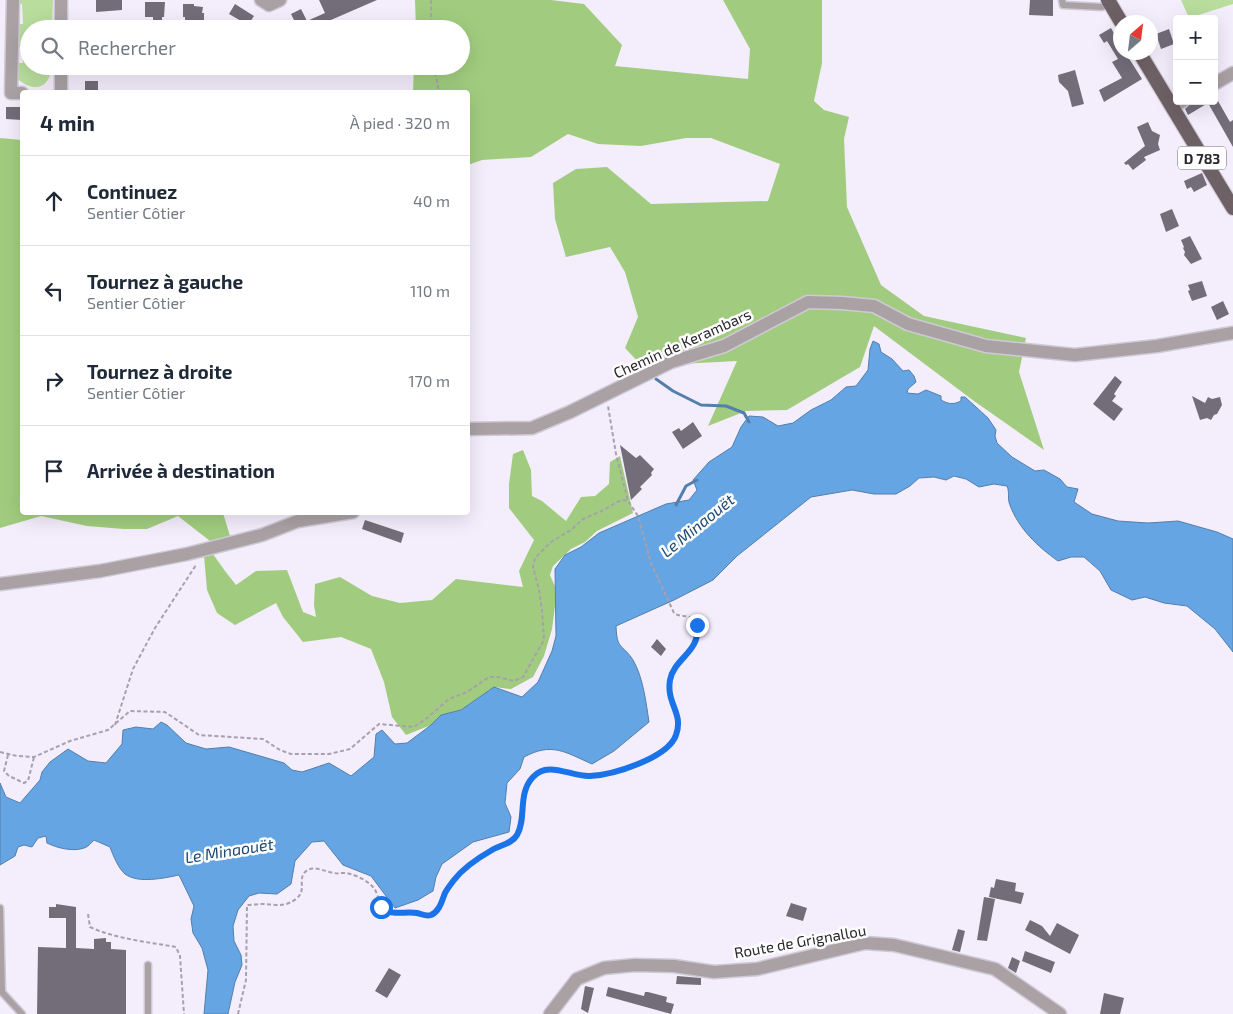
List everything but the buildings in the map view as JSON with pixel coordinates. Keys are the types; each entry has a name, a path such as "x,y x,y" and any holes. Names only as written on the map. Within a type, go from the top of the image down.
{"main road":[{"path":"1109,1 1117,15"},
{"name":"D 783","path":"1145,60 1173,99"},
{"name":"D 783","path":"1178,105 1233,208"}],"street":[{"path":"13,0 11,93 20,93"},
{"path":"61,0 61,20"},
{"path":"261,0 269,5 280,0"},
{"path":"1218,82 1233,73"},
{"path":"61,75 61,90"},
{"name":"Chemin de Kerambars","path":"470,429 532,428 570,412 671,362 724,346 808,302 874,306 908,324 986,346 1075,355 1157,346 1233,333"},
{"path":"0,584 100,571 186,554 262,535 298,521 335,515"},
{"name":"Route de Grignallou","path":"550,1014 577,979 604,968 635,965 674,966 714,972 757,969 865,943 894,945 995,969 1060,1014"}],"lane":[{"path":"1062,0 1062,5 1102,7 1109,1"},
{"path":"0,908 1,991 22,1014"},
{"path":"148,965 148,1014"}],"path":[{"path":"430,0 431,20"},
{"path":"436,75 439,90"},
{"path":"238,1014 246,980 247,906 262,904 280,906 294,900 302,891 306,872 312,868 335,873 347,873 369,884 375,890 384,911 431,915 437,910 446,892 462,871 483,855 516,838 528,783 538,772 558,770 592,776 640,762 660,753 676,736 679,721 671,701 671,677 695,644 698,635 695,621 688,617 676,615 651,563 638,516 628,501 616,454 606,394"},
{"path":"0,752 8,755 34,757 70,741 108,730 130,711 165,712 199,735 263,739 280,750 291,754 329,754 350,749 379,724 414,727 449,699 467,692 489,677 514,681 524,677 544,640 541,600 533,567 535,558 551,542 571,530 583,519 617,502 628,501"},
{"path":"115,725 133,669 155,628 196,564"},
{"path":"8,755 4,770 9,776 24,783 30,776 34,757"},
{"path":"88,914 90,927 98,931 133,940 176,947 180,956 184,1014"}],"green space":[{"path":"18,0 53,0 52,20 23,20 22,4 18,3"},
{"path":"415,0 551,0 584,4 622,45 615,66 748,79 750,49 723,0 822,0 822,63 814,101 824,110 849,117 844,139 847,207 881,285 924,316 1026,338 1019,372 1044,450 974,401 874,326 860,367 787,410 746,411 708,426 737,361 642,366 625,348 638,317 625,272 610,247 566,257 555,219 553,183 576,169 607,167 651,204 768,201 780,164 711,138 686,138 641,146 598,144 568,134 531,157 482,160 470,164 470,90 413,90 414,75 470,75 470,20 416,20"},
{"path":"1181,0 1233,0 1233,4 1198,15 1188,15"},
{"path":"18,24 20,24 20,48 17,47"},
{"path":"17,63 20,63 20,75 50,75 48,80 40,86 29,86 18,79"},
{"path":"0,138 20,140 20,515 224,515 230,536 210,541 178,516 147,529 87,526 41,516 0,528"},
{"path":"523,450 531,470 532,496 542,501 566,521 581,497 595,496 609,484 610,462 620,456 633,513 597,531 585,542 571,549 553,566 550,575 557,591 552,629 544,656 533,677 511,689 494,687 461,710 441,715 431,725 406,735 392,717 384,682 371,649 341,637 303,642 283,617 276,603 235,625 217,613 207,590 204,556 213,554 236,585 256,571 287,570 303,612 316,617 314,605 315,584 340,577 372,596 400,603 432,600 456,579 523,587 519,571 534,540 509,508 509,484 513,454"}],"water":[{"name":"Le Minaouët","path":"873,341 879,344 881,352 892,359 903,371 909,370 914,376 916,382 908,389 907,393 918,394 926,390 941,396 941,400 951,404 961,401 961,397 965,397 988,418 996,430 997,443 1012,457 1035,471 1044,470 1060,479 1067,487 1078,489 1074,502 1092,514 1118,521 1148,523 1178,521 1217,532 1233,539 1233,652 1215,629 1187,606 1164,603 1145,597 1132,600 1111,590 1100,571 1084,557 1071,557 1058,561 1051,556 1023,529 1009,503 1007,486 994,484 979,487 966,479 954,476 946,480 934,477 919,478 896,494 874,494 852,490 811,497 737,556 713,580 616,626 619,643 633,660 639,674 644,690 649,722 614,751 592,764 551,749 524,757 520,769 507,783 505,803 511,817 509,832 473,842 442,864 436,877 433,891 418,900 395,908 371,876 343,865 324,841 312,842 295,861 291,884 277,894 259,893 249,896 238,910 233,926 234,941 241,955 242,965 235,982 228,1014 204,1014 208,970 202,948 193,933 191,919 194,906 179,875 144,880 130,877 120,868 110,847 94,840 84,848 75,850 65,849 47,843 46,836 38,838 32,847 24,845 18,847 15,856 0,865 0,783 6,797 20,803 40,780 42,772 50,762 68,749 88,761 106,763 122,744 123,730 136,727 153,729 161,722 167,725 186,743 206,749 229,747 284,763 292,770 302,772 329,763 351,776 374,757 376,734 382,730 395,744 407,743 441,715 461,710 494,687 522,697 538,682 552,651 556,636 555,569 565,555 581,547 599,533 666,504 689,500 697,490 693,480 709,462 732,447 741,427 749,416 763,417 778,426 793,423 811,410 831,400 846,387 856,386 868,370 870,349"}],"waterway":[{"path":"656,379 673,391 701,405 726,406 744,413 749,422"},
{"path":"676,505 686,486 697,480"}],"route":[{"path":"381,907 384,911 415,913 426,916 431,915 437,910 446,892 462,871 483,855 516,838 519,833 522,804 528,783 538,772 549,769 592,776 612,772 640,762 665,749 676,736 679,721 671,701 671,677 695,644 698,635 697,625"}]}
